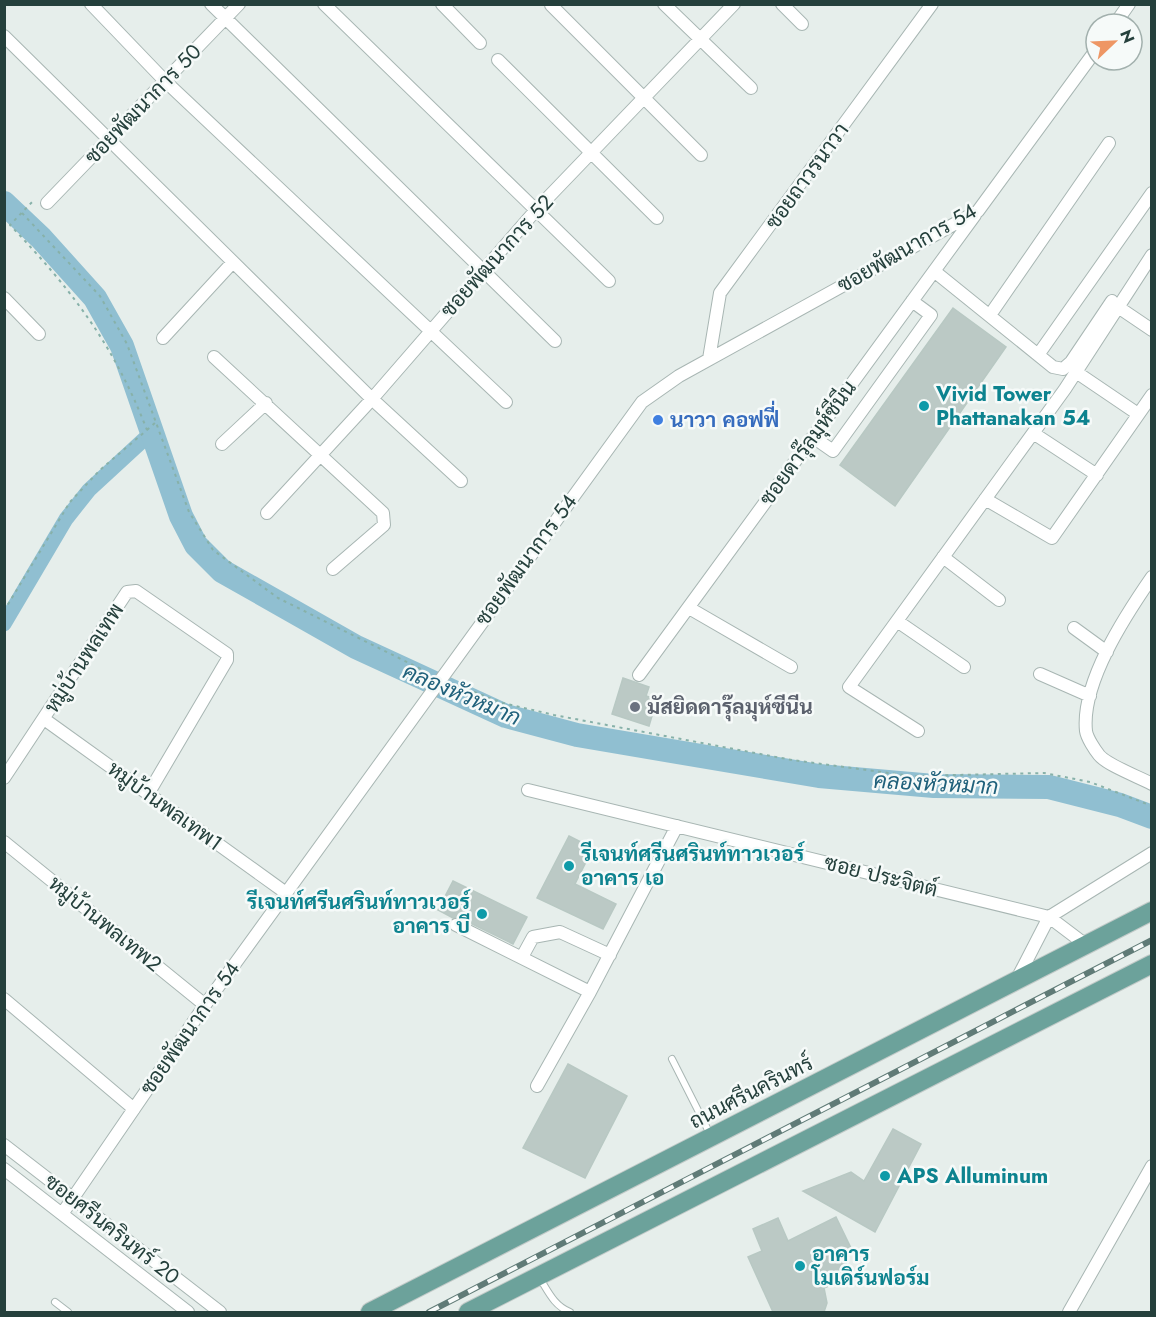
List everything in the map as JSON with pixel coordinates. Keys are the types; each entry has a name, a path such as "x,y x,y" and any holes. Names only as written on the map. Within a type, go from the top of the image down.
{"main road":[{"name":"ถนนศรีนครินทร์","path":"370,1312 1146,915"},
{"path":"468,1312 1148,969"}],"street":[{"path":"91,4 165,81 428,332 506,402"},
{"path":"212,4 555,342"},
{"name":"ซอยพัฒนาการ 50","path":"47,203 239,4"},
{"path":"324,4 609,281"},
{"path":"442,4 480,43"},
{"path":"664,4 751,88"},
{"name":"ซอยพัฒนาการ 52","path":"267,513 372,399 536,210 734,4"},
{"path":"782,4 802,24"},
{"name":"ซอยถาวรนาวา","path":"709,359 720,293 932,4"},
{"path":"551,5 701,155"},
{"path":"4,36 372,399 461,481"},
{"path":"498,60 657,218"},
{"name":"ซอยพัฒนาการ 54","path":"62,1214 286,893 642,402 709,359 978,211 1084,66"},
{"path":"990,315 1109,143"},
{"path":"1038,355 1152,193"},
{"name":"ซอยดารุ๊ลมุห์ซีนีน","path":"639,675 978,211"},
{"path":"934,272 1053,367 1063,369 1071,362 1152,242"},
{"path":"918,731 849,687 1076,372 1152,255"},
{"path":"164,338 233,262"},
{"path":"4,298 39,334"},
{"path":"813,437 833,451 932,315 912,301"},
{"path":"1118,307 1152,330"},
{"path":"214,357 383,513 384,525 333,569"},
{"path":"1076,372 1138,414"},
{"path":"985,499 1052,538 1152,395"},
{"path":"222,444 266,403"},
{"path":"1033,433 1097,475"},
{"path":"943,557 999,600"},
{"path":"1152,577 1127,613 1107,652 1090,696 1086,733 1101,758 1152,784"},
{"name":"หมู่บ้านพลเทพ","path":"4,778 131,591 136,591 225,651 227,660 148,794"},
{"path":"689,608 791,667"},
{"path":"897,621 964,667"},
{"path":"1074,628 1107,652"},
{"path":"1040,674 1090,696"},
{"name":"หมู่บ้านพลเทพ1","path":"44,719 286,893"},
{"name":"ซอย ประจิตต์","path":"528,790 1049,917 1086,945"},
{"path":"537,1086 610,955 677,826"},
{"name":"หมู่บ้านพลเทพ2","path":"4,842 206,1005"},
{"path":"1016,982 1049,917 1152,854"},
{"path":"456,925 590,992"},
{"path":"522,957 533,937 560,932 610,955"},
{"path":"4,999 134,1109"},
{"name":"ซอยศรีนครินทร์ 20","path":"4,1145 220,1312"},
{"path":"1069,1312 1152,1166"},
{"name":"ซอยศรีนครินทร์ 20","path":"4,1169 188,1312"}],"lane":[{"path":"672,1059 712,1138"},
{"path":"539,1276 552,1299 561,1308 570,1312"},
{"path":"55,1302 68,1312"}],"path":[{"path":"47,203 36,198 10,225 56,276 102,336 130,388 147,430"},
{"path":"22,213 100,296 127,344 189,512 213,550 278,598 441,677 503,704 780,758 911,776 1044,773 1090,782 1152,806"},
{"path":"4,611 70,502 100,470 157,421"}],"building":[{"name":"Vivid Tower Phattanakan 54","path":"953,308 1006,347 895,506 840,465"},
{"name":"มัสยิดดารุ๊ลมุห์ซีนีน","path":"623,678 649,687 646,696 657,699 649,726 612,714"},
{"name":"รีเจนท์ศรีนศรินท์ทาวเวอร์ อาคาร เอ","path":"569,836 593,848 575,884 616,904 603,929 537,898"},
{"name":"รีเจนท์ศรีนศรินท์ทาวเวอร์ อาคาร บี","path":"453,881 527,917 513,944 438,910"},
{"path":"568,1064 627,1096 585,1178 523,1148"},
{"name":"APS Alluminum","path":"893,1129 921,1144 875,1232 803,1191 851,1172 864,1181"},
{"name":"อาคาร โมเดิร์นฟอร์ม","path":"836,1217 851,1248 842,1253 851,1276 824,1288 827,1303 824,1312 773,1312 748,1257 762,1251 753,1229 778,1218 788,1241"}],"waterway":[{"name":"คลองหัวหมาก","path":"4,203 41,238 95,298 122,346 181,516 196,545 222,571 356,647 506,716 577,735 819,776 934,786 1049,787 1120,805 1152,817"},
{"path":"4,624 66,519 89,490 152,432"}],"railway":[{"path":"429,1312 1152,940"}],"place":[{"name":"Vivid Tower Phattanakan 54","path":"924,406"},
{"name":"นาวา คอฟฟี่","path":"658,420"},
{"name":"มัสยิดดารุ๊ลมุห์ซีนีน","path":"635,707"},
{"name":"รีเจนท์ศรีนศรินท์ทาวเวอร์ อาคาร เอ","path":"569,866"},
{"name":"รีเจนท์ศรีนศรินท์ทาวเวอร์ อาคาร บี","path":"482,914"},
{"name":"APS Alluminum","path":"885,1176"},
{"name":"อาคาร โมเดิร์นฟอร์ม","path":"800,1266"}]}
